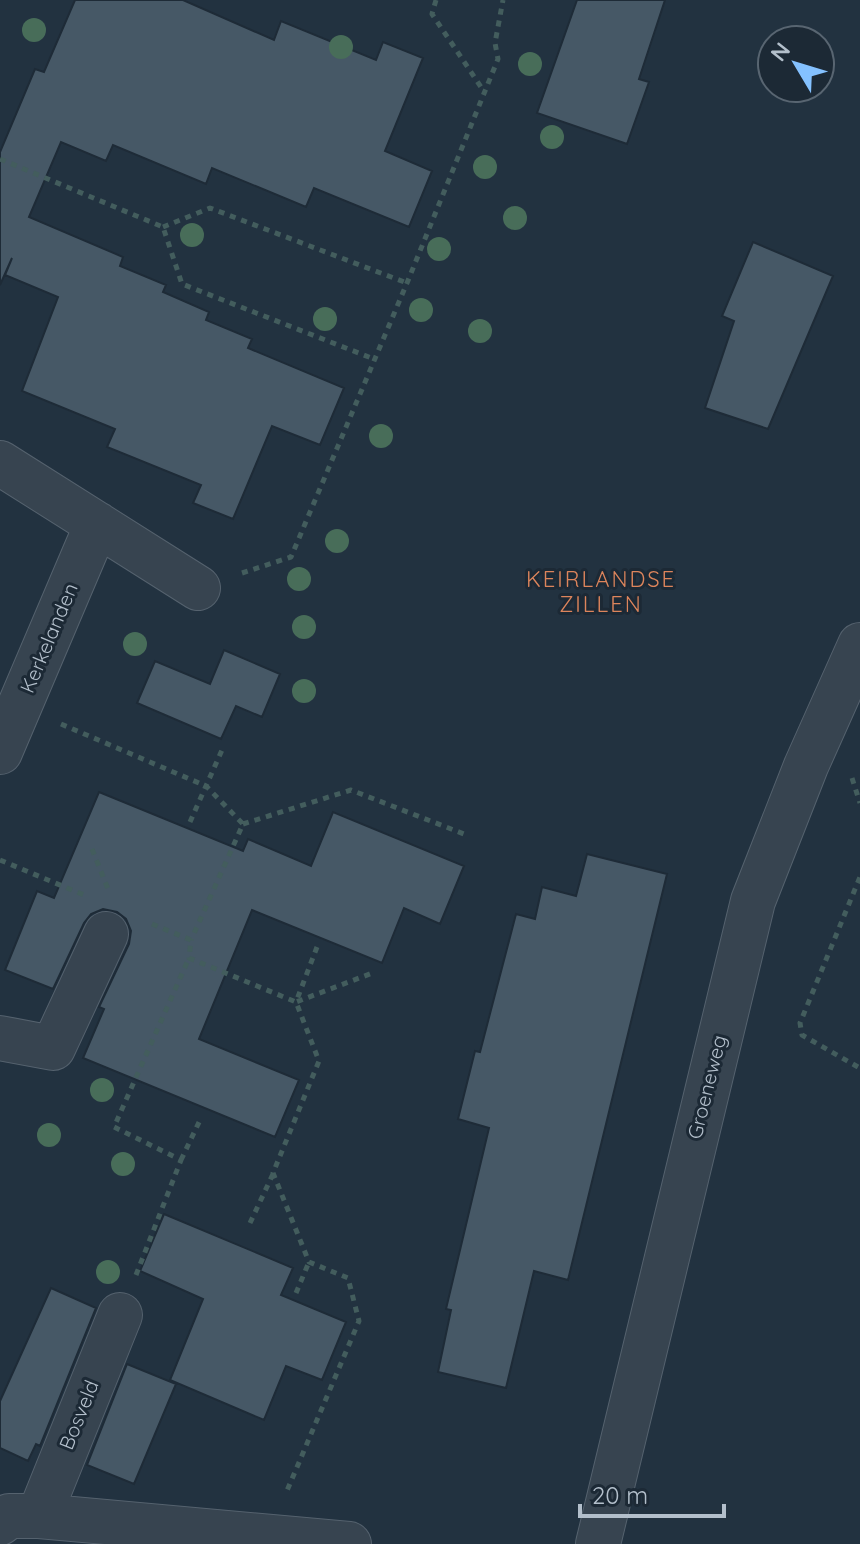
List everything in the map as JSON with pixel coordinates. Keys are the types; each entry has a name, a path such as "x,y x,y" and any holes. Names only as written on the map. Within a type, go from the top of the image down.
{"street":[{"path":"0,463 198,588"},
{"name":"Kerkelanden","path":"0,752 97,524"},
{"name":"Groeneweg","path":"598,1544 753,901 806,766 860,645"},
{"path":"0,1038 53,1048 110,911"},
{"name":"Bosveld","path":"120,1315 20,1519 349,1544"}],"path":[{"path":"436,0 432,14 483,91"},
{"path":"198,588 291,557 498,59 495,43 503,0"},
{"path":"0,159 163,227 210,208 407,283"},
{"path":"163,227 182,284 374,359"},
{"path":"20,706 206,786 243,824"},
{"path":"190,822 222,750"},
{"path":"852,777 860,803"},
{"path":"181,1160 114,1127 189,958 191,940 243,824 351,790 464,834"},
{"path":"92,849 110,911"},
{"path":"0,860 110,911 191,940"},
{"path":"858,1067 802,1035 800,1023 860,877"},
{"path":"250,1223 319,1061 296,1002 317,947"},
{"path":"189,958 296,1002 375,972"},
{"path":"120,1315 181,1160 201,1118"},
{"path":"273,1173 309,1262 296,1293"},
{"path":"267,1538 359,1321 348,1278 309,1262"}],"building":[{"path":"75,0 183,0 274,40 281,21 376,60 383,42 423,58 385,151 432,171 409,227 314,188 306,207 212,168 206,184 113,145 106,161 61,142 29,217 123,257 120,266 166,285 163,292 209,312 206,320 252,339 248,348 344,388 320,445 272,426 233,519 193,503 201,485 107,447 115,429 22,391 58,297 5,275 12,258 0,285 0,152 35,69 44,72"},
{"path":"577,0 665,0 639,79 649,82 627,144 537,113"},
{"path":"753,242 833,276 768,429 705,408 734,321 722,316"},
{"path":"224,650 280,674 262,717 236,706 221,739 137,703 155,661 210,684"},
{"path":"99,792 243,851 248,839 311,866 333,812 464,866 440,924 404,908 382,963 252,910 199,1039 299,1080 275,1137 83,1058 104,1009 99,1007 129,944 131,931 126,919 117,912 103,909 91,914 53,989 5,970 37,891 54,898"},
{"path":"587,854 667,874 568,1280 534,1271 506,1388 438,1372 451,1310 446,1309 489,1128 458,1119 475,1051 480,1052 516,914 535,919 542,887 576,896"},
{"path":"164,1214 293,1268 281,1295 346,1322 322,1380 286,1366 264,1420 170,1380 203,1299 140,1271"},
{"path":"51,1288 96,1308 40,1446 36,1444 28,1461 0,1448 0,1401"},
{"path":"127,1364 176,1384 134,1484 87,1465"}],"district":[{"name":"KEIRLANDSE ZILLEN","path":"601,592"}]}
